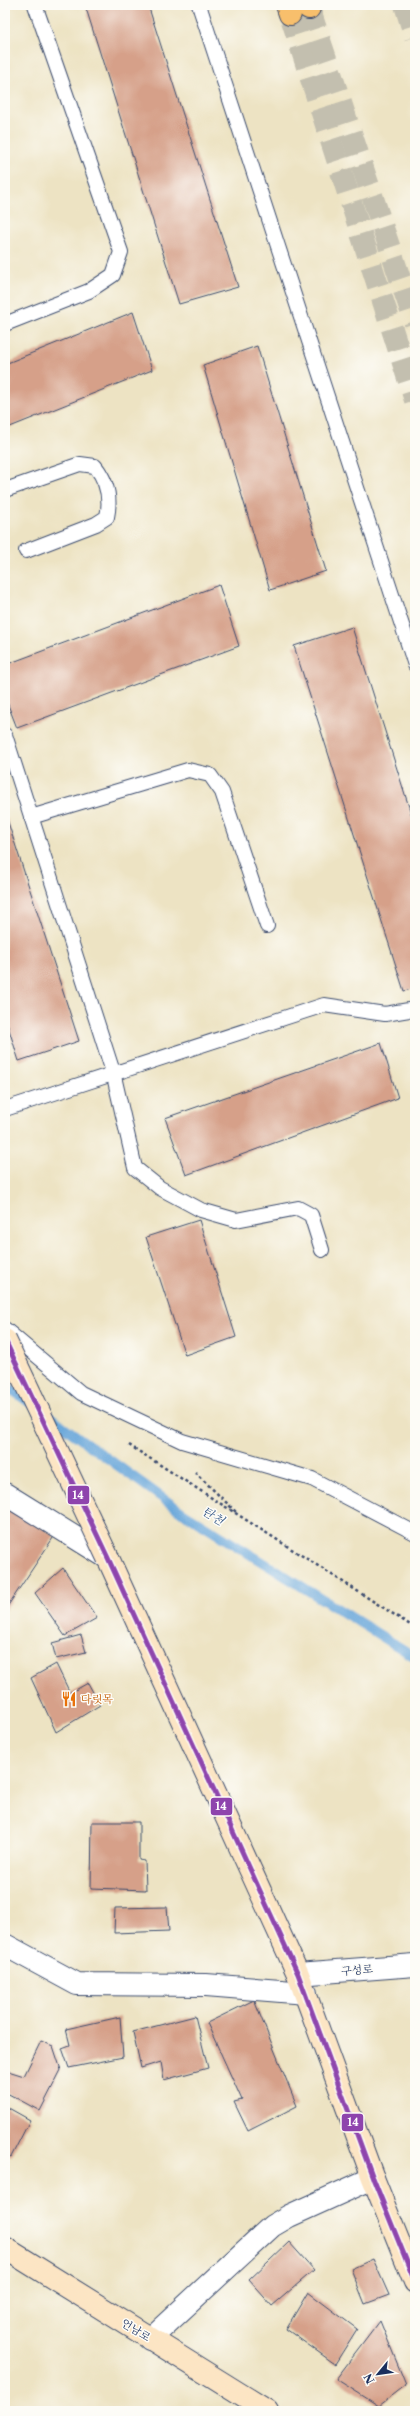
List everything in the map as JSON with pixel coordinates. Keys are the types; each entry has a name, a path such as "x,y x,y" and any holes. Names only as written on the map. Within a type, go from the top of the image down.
{"main road":[{"path":"5,1340 108,1558 302,1984 373,2178 415,2282"},
{"name":"언남로","path":"5,2248 266,2411"}],"street":[{"path":"5,1494 108,1558"},
{"name":"구성로","path":"5,1945 77,1984 302,1984 415,1965"},
{"path":"150,2339 272,2226 289,2216 373,2178"}],"lane":[{"path":"5,324 89,291 113,276 121,252 35,5"},
{"path":"200,5 415,665"},
{"path":"5,490 80,464 95,466 104,477 110,504 107,517 96,524 26,551"},
{"path":"5,735 114,1072 135,1168 160,1188 201,1210 236,1220 298,1208 311,1214 322,1250"},
{"path":"31,817 188,770 210,775 222,792 267,926"},
{"path":"5,1107 324,1005 385,1014 415,1009"},
{"path":"5,1329 81,1393 182,1441 312,1479 415,1533"}],"path":[{"path":"122,1441 415,1628"}],"building":[{"path":"85,5 148,5 238,287 179,304"},
{"path":"133,312 152,370 5,429 5,364"},
{"path":"257,346 326,571 270,590 203,365"},
{"path":"219,585 239,646 17,728 5,697 5,665"},
{"path":"352,627 415,826 415,988 404,991 294,646"},
{"path":"5,813 79,1041 19,1061 5,1017"},
{"path":"381,1043 398,1098 186,1175 165,1118"},
{"path":"199,1220 236,1337 185,1355 146,1237"},
{"path":"5,1507 55,1535 5,1610"},
{"path":"63,1568 97,1618 65,1636 35,1593"},
{"path":"81,1635 86,1652 56,1659 52,1643"},
{"name":"다릿목","path":"56,1664 70,1693 88,1683 100,1705 56,1732 31,1678"},
{"path":"92,1822 139,1822 139,1860 145,1861 146,1890 91,1888"},
{"path":"167,1907 169,1931 114,1933 115,1908"},
{"path":"254,2000 297,2106 248,2131 234,2102 242,2100 207,2023"},
{"path":"195,2016 208,2068 164,2080 161,2062 141,2068 133,2032"},
{"path":"120,2017 123,2057 69,2068 62,2048 70,2045 66,2029"},
{"path":"41,2041 53,2046 61,2070 40,2111 5,2092 5,2070 24,2076"},
{"path":"5,2106 30,2120 11,2157 5,2153"},
{"path":"289,2242 314,2270 272,2306 249,2280"},
{"path":"373,2259 389,2295 365,2304 351,2269"},
{"path":"308,2292 357,2329 335,2364 286,2329"},
{"path":"380,2321 406,2385 379,2406 336,2379"}],"waterway":[{"name":"탄천","path":"5,1385 29,1402"},
{"name":"탄천","path":"46,1414 182,1512 415,1657"}],"tunnel":[{"path":"405,5 415,37"},
{"path":"309,8 415,323"},
{"path":"290,14 415,400"}],"transit line":[{"name":"14","path":"5,1340 108,1558 298,1974 373,2178 415,2282"}],"place":[{"name":"다릿목","path":"69,1699"}]}
